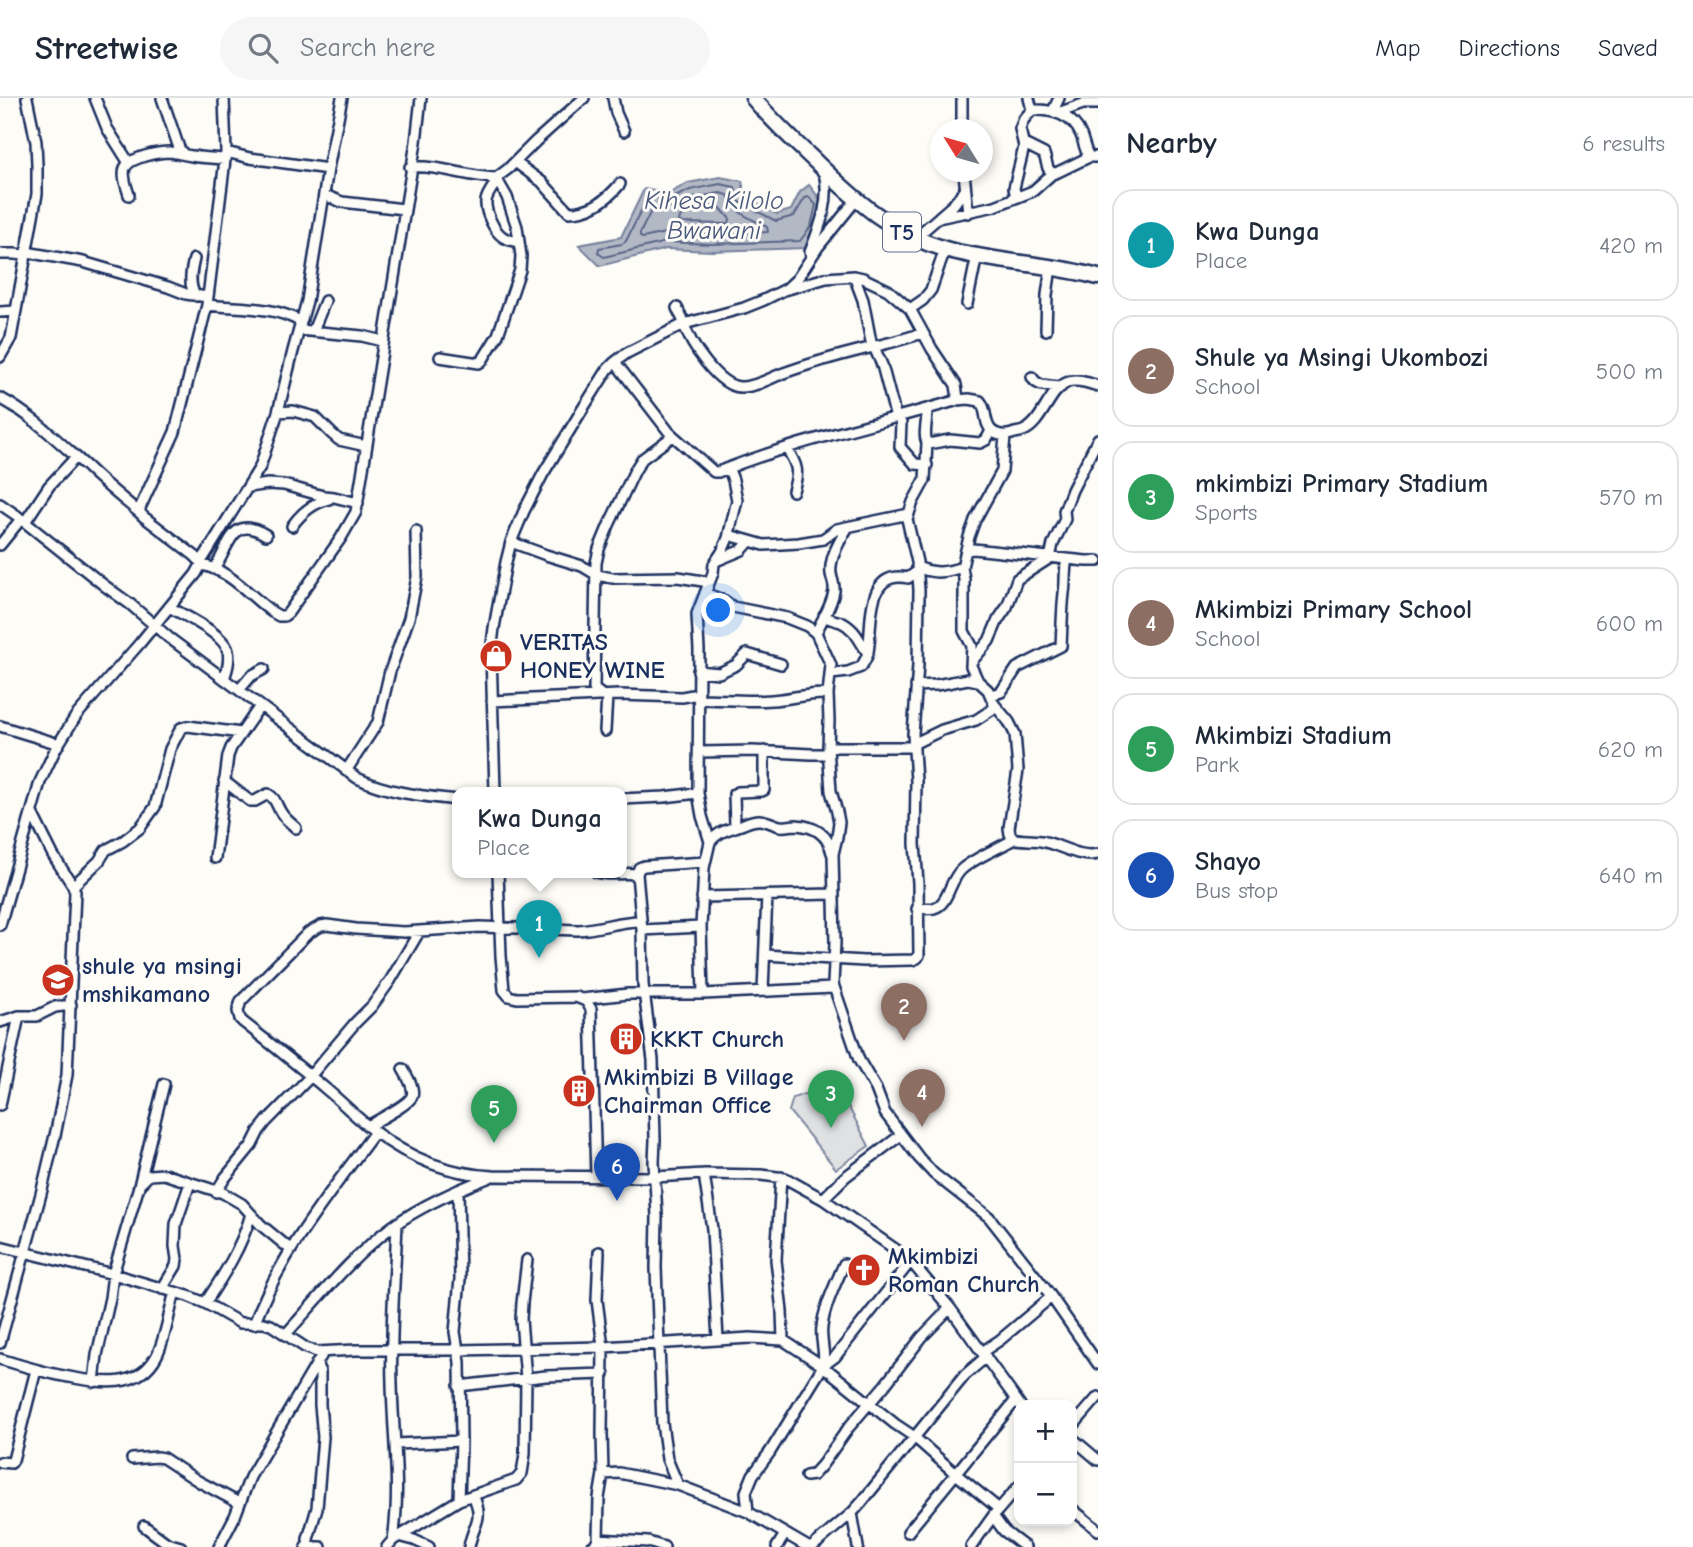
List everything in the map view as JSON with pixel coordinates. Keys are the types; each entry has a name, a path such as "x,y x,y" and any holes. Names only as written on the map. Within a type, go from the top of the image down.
{"highway":[{"name":"T5","path":"753,98 777,125 856,200 888,224 945,249 1098,277"}],"street":[{"path":"0,357 10,338 37,194 36,142 27,98"},
{"path":"95,98 107,128 129,163"},
{"path":"162,98 183,154"},
{"path":"140,513 175,432 208,301 225,155 224,98"},
{"path":"0,925 40,782 49,761 76,716 196,574 260,467 278,412 307,301 342,98"},
{"path":"0,398 37,423 104,483 201,563 232,579 268,610 284,616 341,538 353,519 358,503 421,98"},
{"path":"519,242 499,235 489,216 486,203 488,195 496,180 584,98"},
{"path":"613,98 624,131"},
{"path":"962,98 962,119"},
{"path":"1029,98 1032,110"},
{"path":"1056,112 1059,98"},
{"path":"1032,110 1056,112 1083,104 1098,104"},
{"path":"1016,197 1014,188 1024,144 1020,129 1032,110"},
{"path":"938,218 995,206 1035,189 1052,174 1093,157 1079,130 1056,112"},
{"path":"1024,144 1044,154 1052,174"},
{"path":"129,195 124,174 129,163 161,152 192,156 225,155 328,169"},
{"path":"515,162 542,182 569,212 580,212 605,200 620,184"},
{"path":"411,167 426,167 496,180 507,197 517,228 520,270 498,335 479,363 440,357"},
{"path":"805,267 825,208 827,195 824,170"},
{"path":"965,182 968,213"},
{"path":"915,238 954,204 965,189"},
{"path":"324,195 342,202 404,209"},
{"path":"786,289 797,279 818,247 856,200"},
{"path":"910,309 931,290 945,249"},
{"path":"0,254 26,254 83,262 208,301 279,312 313,331 383,341"},
{"path":"967,304 977,255"},
{"path":"194,259 191,284 196,296"},
{"path":"1046,330 1051,267"},
{"path":"854,276 863,300 873,347 882,365 901,423 901,449 915,464 927,465"},
{"path":"495,787 491,652 511,542 543,474 588,399 615,362 636,348 685,324 744,308 786,289 826,278 854,276 888,290 910,309 937,358 956,385 959,395 957,400"},
{"path":"313,331 325,301"},
{"path":"677,308 704,360 724,380 738,387 922,333"},
{"path":"0,312 16,311"},
{"path":"615,362 673,436 712,471 718,472 837,432 957,400 982,402 991,431 1005,436 1028,428 1048,406 1052,395 1067,382 1098,386"},
{"path":"1032,377 1037,383 1061,387"},
{"path":"765,955 864,961 915,959 919,952 914,746 919,629 917,569 908,521 913,502 924,484 927,465 927,409"},
{"path":"278,412 293,411 315,417 339,440 366,446"},
{"path":"927,443 950,440 980,443 986,440 991,431"},
{"path":"588,698 594,689 596,563 599,549 608,525 642,459 673,436"},
{"path":"1005,436 1002,471 975,520 962,567 963,625 965,635 972,646 972,668 978,681 1009,722 1015,737 1017,780 1009,828 1014,839"},
{"path":"972,661 989,641 1007,607 1017,579 1050,558 1073,488 1098,439"},
{"path":"786,448 797,466 793,491"},
{"path":"0,545 23,521 48,486 76,457"},
{"path":"704,994 702,897 709,842 698,793 699,650 696,614 729,535 737,500 733,480 726,469"},
{"path":"249,487 284,485 358,503"},
{"path":"292,526 312,505 334,497"},
{"path":"0,505 346,771 377,786 416,796 452,800"},
{"path":"729,535 764,545 809,542 823,539 835,530 909,514"},
{"path":"214,569 235,532 252,527 266,535"},
{"path":"816,633 830,606 834,589 832,563 848,527"},
{"path":"346,771 378,722 390,671 409,618 418,571 415,531"},
{"path":"511,542 582,566 597,575 612,578 678,577 709,582"},
{"path":"716,561 742,550 749,542"},
{"path":"967,550 1098,561"},
{"path":"991,695 1001,692 1017,668 1061,646 1067,559"},
{"path":"917,569 937,573 962,567"},
{"path":"831,674 860,668 868,653 872,606 878,592 890,579 898,576 908,578 917,569"},
{"path":"705,593 733,607 759,611 800,623 816,633 831,665 828,750 831,791 839,822 832,854"},
{"path":"169,607 205,627 223,642 228,649 229,662 224,679"},
{"path":"824,616 841,622 857,634 868,653"},
{"path":"698,671 719,673 736,665 747,654 781,664"},
{"path":"239,690 251,676 264,669"},
{"path":"916,686 968,679 978,681"},
{"path":"594,689 605,696"},
{"path":"492,701 605,696 698,696 764,701 804,695 828,695"},
{"path":"605,696 605,731"},
{"path":"215,858 229,752 260,706"},
{"path":"699,752 764,751 811,754 828,750 914,746 942,730 976,720 996,707"},
{"path":"0,726 59,744"},
{"path":"73,886 99,861 106,850 137,831 152,813 172,743 181,728 188,726 241,733"},
{"path":"735,827 734,794 764,790 764,751"},
{"path":"225,781 253,801 264,795 272,795 280,812 296,828"},
{"path":"627,799 698,793"},
{"path":"0,1343 49,1165 67,1075 75,892 32,813"},
{"path":"709,842 723,831 760,820 780,826 807,827 816,830 829,841 832,854 835,958 833,988 859,1059 876,1089 885,1113 934,1174 989,1217 1052,1297 1098,1364"},
{"path":"917,909 939,905 947,896 953,879 963,868 1014,839 1044,841 1072,851 1098,854"},
{"path":"678,1485 665,1452 662,1423 656,1268 653,1060 642,971 641,926 629,871 650,864 705,862"},
{"path":"498,878 503,989 509,996 517,998 582,999 591,1009 596,1176"},
{"path":"702,897 833,894"},
{"path":"763,991 767,895"},
{"path":"701,928 641,926 622,921 586,930 459,928 419,932 375,931 327,925 315,928 274,966 241,1001 238,1012 240,1019 371,1129 411,1154 438,1166 472,1175 655,1177 704,1174 781,1177 823,1199 911,1261 950,1308 1016,1400"},
{"path":"216,1192 267,1121 380,995 419,932"},
{"path":"582,999 596,996 833,988"},
{"path":"0,1022 19,1016 37,1016 55,1007 71,1005"},
{"path":"0,1104 19,1016"},
{"path":"254,1324 273,1279 290,1249 371,1129 411,1098 413,1094 410,1080 403,1069"},
{"path":"94,1382 113,1274 164,1084"},
{"path":"823,1199 845,1177 901,1135"},
{"path":"139,1185 149,1175 164,1174 240,1202 290,1249"},
{"path":"704,1174 712,1229 718,1340"},
{"path":"286,1334 370,1245 397,1223 458,1190 493,1175"},
{"path":"781,1177 776,1260 783,1339"},
{"path":"162,1289 176,1266 176,1224 190,1183"},
{"path":"458,1190 460,1279 455,1332 461,1441 459,1500"},
{"path":"205,1303 229,1266 251,1214"},
{"path":"393,1541 396,1516 396,1444 391,1350 397,1223"},
{"path":"0,1246 175,1292 205,1303 240,1323 267,1324 306,1348 323,1353 356,1350 603,1347 750,1338 783,1339 823,1366 914,1436 996,1512 1004,1531 1025,1547"},
{"path":"599,1252 597,1300 604,1374 603,1474 598,1498 595,1543 656,1544 664,1547"},
{"path":"393,1541 459,1500 516,1480 522,1474 525,1454 526,1378 522,1303 527,1259"},
{"path":"748,1512 746,1492 753,1475 823,1366 835,1357 911,1261"},
{"path":"823,1366 822,1324 844,1264"},
{"path":"0,1359 36,1370 94,1382 115,1383 127,1380 143,1372 156,1357 175,1292"},
{"path":"603,1474 619,1473 678,1485 748,1512 810,1547 852,1513 984,1355 1052,1297"},
{"path":"806,1476 813,1475 822,1465 869,1402 922,1337 950,1308"},
{"path":"219,1547 250,1477 323,1353"},
{"path":"316,1364 320,1372 323,1437 317,1508 307,1546 321,1547"},
{"path":"0,1462 11,1463 13,1460 36,1370"},
{"path":"459,1386 526,1378 604,1374"},
{"path":"301,1391 320,1390"},
{"path":"1077,1421 1098,1397"},
{"path":"908,1532 1014,1408"},
{"path":"396,1444 461,1441"},
{"path":"1077,1442 1098,1460"},
{"path":"132,1458 163,1458 239,1503"},
{"path":"971,1547 1014,1492"},
{"path":"469,1547 479,1517 473,1495"},
{"path":"852,1513 858,1547"},
{"path":"1077,1513 1098,1530"},
{"path":"144,1526 167,1543 181,1547"},
{"path":"776,1547 785,1534"},
{"path":"393,1541 414,1540 429,1547"}],"shaded area":[{"path":"836,1083 869,1146 836,1169 789,1111 793,1098"}],"water":[{"name":"Kihesa Kilolo Bwawani","path":"720,177 742,181 745,197 777,214 791,210 800,192 809,185 823,203 818,228 806,248 712,251 666,249 600,266 579,245 621,237 644,189 670,193 688,183"}],"place":[{"name":"VERITAS HONEY WINE","path":"496,656"},
{"name":"Kwa Dunga","path":"539,958"},
{"name":"shule ya msingi mshikamano","path":"58,980"},
{"name":"KKKT Church","path":"626,1039"},
{"name":"Shule ya Msingi Ukombozi","path":"904,1041"},
{"name":"Mkimbizi B Village Chairman Office","path":"579,1091"},
{"name":"Mkimbizi Primary School","path":"922,1127"},
{"name":"mkimbizi Primary Stadium","path":"831,1128"},
{"name":"Mkimbizi Stadium","path":"494,1143"},
{"name":"Shayo","path":"617,1201"},
{"name":"Mkimbizi Roman Church","path":"864,1270"}]}
